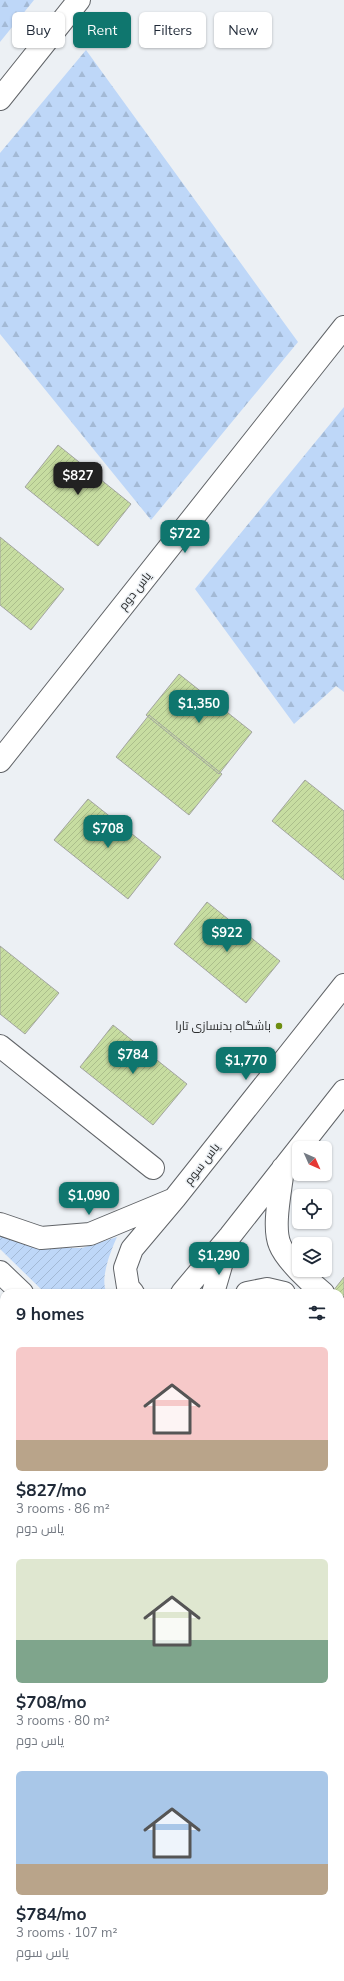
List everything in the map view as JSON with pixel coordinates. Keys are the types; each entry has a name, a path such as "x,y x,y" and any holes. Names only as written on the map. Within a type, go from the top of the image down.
{"main road":[{"path":"0,99 79,0"},
{"name":"یاس دوم","path":"0,760 344,327"},
{"name":"یاس سوم","path":"0,1224 41,1238 90,1234 174,1198 344,985"},
{"path":"0,1046 153,1168"},
{"path":"185,1289 230,1236 344,1090"},
{"path":"283,1168 277,1226 280,1245 304,1276 319,1289"},
{"path":"130,1289 125,1268 132,1249 174,1198"},
{"path":"214,1289 230,1236"},
{"path":"0,1272 18,1289"}],"green space":[{"path":"0,0 34,0 24,12 12,12 12,27 0,42"},
{"path":"86,50 298,342 151,520 0,334 0,153"},
{"path":"344,407 344,692 336,686 294,724 195,589"},
{"path":"0,1233 43,1248 82,1248 117,1237 109,1257 105,1273 104,1281 106,1289 41,1289 0,1249"}],"building":[{"path":"58,445 131,504 98,546 25,487"},
{"path":"0,537 64,589 31,630 0,605"},
{"path":"179,674 252,732 219,774 146,715"},
{"path":"149,715 222,774 189,815 116,757"},
{"path":"305,780 344,811 344,880 272,821"},
{"path":"88,799 161,857 128,899 54,840"},
{"path":"207,902 280,961 246,1003 174,944"},
{"path":"0,946 59,993 25,1034 0,1014"},
{"path":"113,1025 187,1084 153,1125 80,1067"},
{"path":"344,1277 344,1289 335,1289"}],"place":[{"name":"باشگاه بدنسازی تارا","path":"279,1026"}]}
